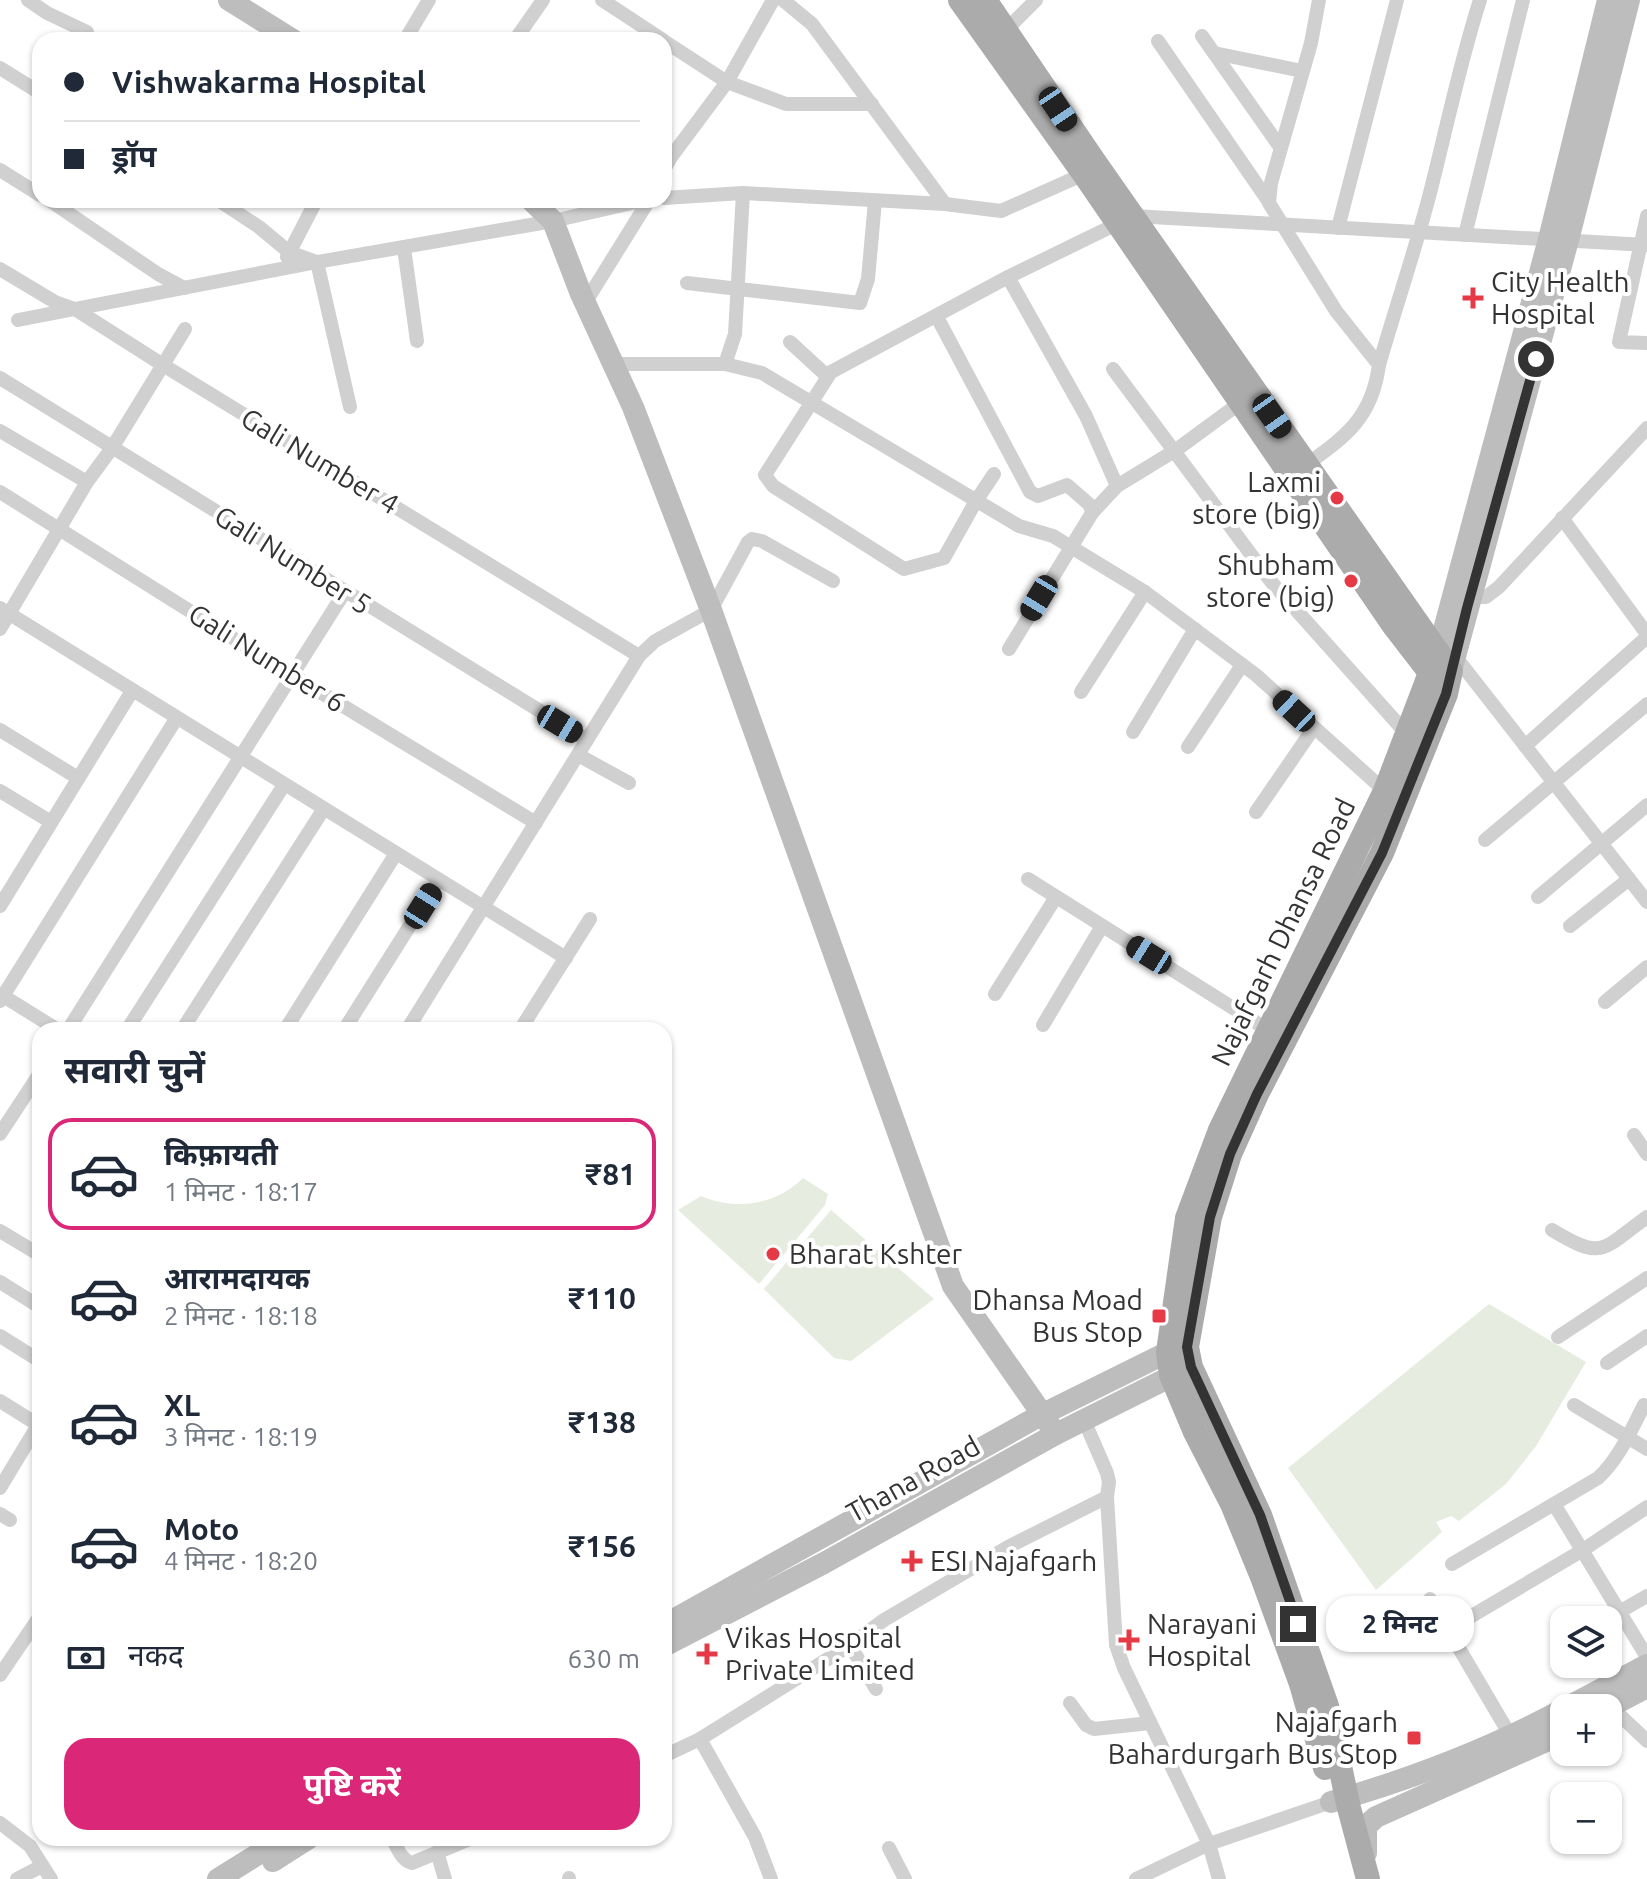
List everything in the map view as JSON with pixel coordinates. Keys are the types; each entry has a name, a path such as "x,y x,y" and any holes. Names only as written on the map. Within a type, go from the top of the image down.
{"main road":[{"path":"229,0 275,32"},
{"path":"960,0 999,38 1125,220 1306,465 1444,670"},
{"path":"985,0 999,38 1084,174 1125,220 1240,403 1394,626 1444,670"},
{"name":"Najafgarh Dhansa Road","path":"1181,1360 1210,1217 1230,1154 1257,1094 1382,853 1470,597 1559,239 1608,0"},
{"name":"Najafgarh Dhansa Road","path":"1181,1360 1187,1218 1194,1196 1220,1130 1385,791 1406,733 1444,670 1559,239 1629,0"},
{"path":"539,208 553,221 585,303 614,364 711,610 953,1286 1056,1434"},
{"path":"672,1621 1041,1415 1181,1360 1260,1515 1327,1706 1351,1879"},
{"name":"Thana Road","path":"672,1642 824,1563 1084,1420 1181,1360"},
{"path":"1592,1694 1647,1665"},
{"path":"1622,1700 1647,1687"},
{"path":"1339,1799 1434,1767 1550,1715"},
{"path":"1368,1879 1366,1826 1376,1817 1550,1739"},
{"path":"1339,1799 1353,1826 1368,1879"},
{"path":"218,1879 271,1846"},
{"path":"245,1879 297,1846"}],"street":[{"path":"28,0 87,32"},
{"path":"410,32 429,0"},
{"path":"521,32 543,0"},
{"path":"602,0 651,32"},
{"path":"672,152 727,82 773,0"},
{"path":"783,0 812,24 945,204"},
{"path":"999,38 1036,0"},
{"path":"1269,203 1280,147 1319,0"},
{"path":"1338,228 1397,0"},
{"path":"1306,465 1347,436 1369,404 1419,234 1458,71 1480,0"},
{"path":"1465,235 1523,0"},
{"path":"1202,36 1280,147"},
{"path":"1158,41 1269,203 1336,311 1379,365"},
{"path":"672,46 727,82 786,104 872,104"},
{"path":"1214,53 1302,71"},
{"path":"0,68 32,88"},
{"path":"0,170 32,190"},
{"path":"672,197 743,193 945,204 1001,211 1014,208 1084,174"},
{"path":"725,364 735,334 743,193"},
{"path":"687,283 860,303 868,279 875,201"},
{"path":"61,208 158,274 184,288"},
{"path":"230,208 289,252 317,262"},
{"path":"282,269 312,208"},
{"path":"18,320 611,208"},
{"path":"585,303 642,208"},
{"path":"1647,216 1619,342 1647,343"},
{"path":"994,474 944,558 904,569 765,475 827,376 843,364 1008,277 1125,220 1281,224 1643,244"},
{"path":"404,248 417,341"},
{"path":"317,262 350,407"},
{"name":"Gali Number 4","path":"0,269 55,302 75,309 639,656"},
{"path":"1008,277 1049,345 1086,416 1117,486"},
{"path":"45,316 55,302"},
{"path":"937,317 1030,492 1038,496 1067,485 1090,505 1092,513"},
{"path":"0,629 5,611 112,448 185,329"},
{"path":"790,342 827,376"},
{"path":"614,364 725,364 762,373 1019,526 1053,536 1145,592 1242,665 1385,791"},
{"path":"1113,369 1273,584 1406,733"},
{"name":"Gali Number 5","path":"0,378 344,593 587,740"},
{"path":"1009,649 1070,546 1092,513 1117,486 1176,450 1240,403"},
{"path":"1470,597 1486,597 1499,587 1646,430"},
{"path":"0,431 87,482"},
{"name":"Gali Number 6","path":"0,492 536,823"},
{"path":"1525,746 1647,635 1562,518"},
{"path":"412,1022 639,656 655,641 711,610 752,539 762,541 833,581"},
{"path":"1081,692 1145,592"},
{"path":"73,1022 344,593"},
{"path":"5,611 566,958"},
{"path":"1133,732 1195,629"},
{"path":"1188,747 1242,665"},
{"path":"1444,670 1525,746 1647,902"},
{"path":"0,906 132,691"},
{"path":"1485,840 1647,704"},
{"path":"44,1022 1,997 176,719"},
{"path":"1256,812 1313,729"},
{"path":"0,730 78,778"},
{"path":"578,755 629,783"},
{"path":"132,1022 284,785"},
{"path":"0,812 5,794 51,822"},
{"path":"1538,897 1647,805"},
{"path":"187,1022 323,810"},
{"path":"290,1022 395,855"},
{"path":"1028,879 1268,1030"},
{"path":"1570,926 1629,879"},
{"path":"349,1022 438,881"},
{"path":"995,994 1056,897"},
{"path":"525,1022 590,919"},
{"path":"1043,1025 1102,926"},
{"path":"1605,1002 1647,967"},
{"path":"0,1134 32,1085"},
{"path":"1634,1135 1647,1154"},
{"path":"1552,1230 1575,1244 1595,1250 1647,1217"},
{"path":"0,1231 32,1246"},
{"path":"1558,1337 1647,1278"},
{"path":"0,1282 32,1302"},
{"path":"0,1336 32,1356"},
{"path":"1607,1363 1647,1336"},
{"path":"0,1401 32,1421"},
{"path":"1574,1405 1647,1449"},
{"path":"1452,1564 1605,1472 1644,1405"},
{"path":"1084,1420 1109,1482 1107,1497 1116,1645 1209,1844 1219,1879"},
{"path":"0,1488 32,1436"},
{"path":"672,1752 700,1739 850,1645 884,1620 1008,1547 1107,1497"},
{"path":"1554,1504 1616,1606"},
{"path":"1448,1630 1583,1550 1647,1507"},
{"path":"1622,1610 1647,1596"},
{"path":"1430,1599 1510,1735"},
{"path":"1622,1617 1647,1657"},
{"path":"0,1675 32,1628"},
{"path":"850,1645 876,1689"},
{"path":"1070,1703 1086,1725 1094,1729 1150,1723"},
{"path":"1622,1719 1647,1741"},
{"path":"700,1739 755,1837 771,1879"},
{"path":"1136,1879 1209,1844 1339,1799"},
{"path":"0,1823 30,1846 51,1879"},
{"path":"396,1846 406,1861 412,1863 452,1846"},
{"path":"889,1848 905,1879"},
{"path":"437,1852 445,1879"},
{"path":"17,1879 42,1866"}],"shaded area":[{"path":"803,1178 828,1194 825,1205 759,1284 678,1210 701,1196 714,1201 742,1204 768,1200"},
{"path":"831,1210 934,1299 851,1361 834,1358 764,1289"},
{"path":"1489,1304 1586,1362 1536,1446 1506,1484 1459,1521 1451,1516 1436,1522 1442,1532 1376,1590 1288,1468"}],"place":[{"name":"City Health Hospital","path":"1473,298"},
{"name":"Laxmi store (big)","path":"1337,498"},
{"name":"Shubham store (big)","path":"1351,581"},
{"name":"Bharat Kshter","path":"773,1254"},
{"name":"Dhansa Moad Bus Stop","path":"1159,1316"},
{"name":"ESI Najafgarh","path":"912,1561"},
{"name":"Narayani Hospital","path":"1129,1640"},
{"name":"Vikas Hospital Private Limited","path":"707,1654"},
{"name":"Najafgarh Bahardurgarh Bus Stop","path":"1414,1738"}],"route":[{"path":"1298,1624 1260,1515 1191,1367 1187,1347 1210,1217 1230,1154 1257,1094 1382,853 1446,694 1536,359"}]}
